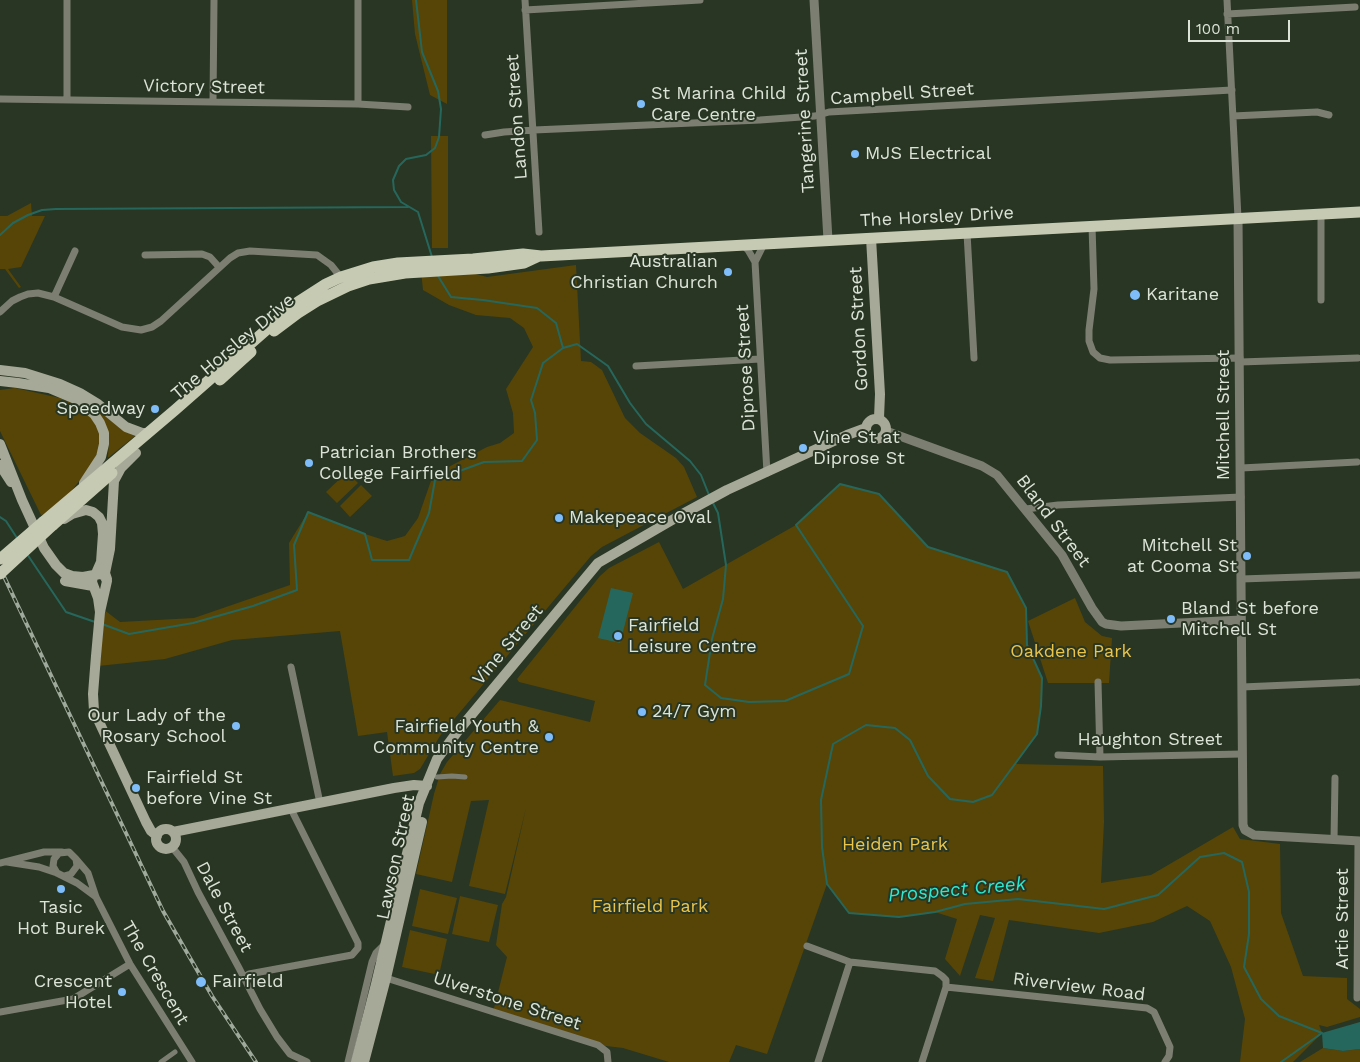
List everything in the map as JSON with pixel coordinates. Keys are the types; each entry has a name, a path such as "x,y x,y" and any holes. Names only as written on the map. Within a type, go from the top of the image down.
{"main road":[{"name":"The Horsley Drive","path":"1335,213 1360,203"},
{"name":"The Horsley Drive","path":"0,574 73,496 298,302 326,284 390,275 421,267 524,263 541,256 1360,212"},
{"name":"Gordon Street","path":"871,238 880,394 879,418"},
{"name":"The Horsley Drive","path":"48,523 136,453 276,330 344,282"},
{"path":"0,370 25,373 60,384 98,404 126,427 142,433 148,432"},
{"path":"0,383 18,382 49,388 86,406 100,423 104,433 102,456 88,478 73,496"},
{"path":"879,418 884,422 886,431 879,438 873,438 868,434 866,428 870,420 879,418"},
{"name":"Vine Street","path":"427,786 432,771 445,747 592,569 608,556 727,490 866,428"},
{"path":"0,444 50,566 58,576 70,582 94,586 100,589 106,582"},
{"path":"136,453 121,468 114,481 110,549 100,612 93,694 94,711 150,831 157,836"},
{"path":"0,465 22,500"},
{"path":"0,559 48,523 84,510 91,511 96,514 102,523 101,562 92,580 99,600 100,612"},
{"path":"53,559 68,571 82,572 91,568 96,562 102,542"},
{"path":"44,548 61,570 70,575 83,577 103,575 106,582"},
{"path":"173,832 176,840 172,847 167,849 160,847 157,842 157,836 164,830 173,832 394,788 414,785 427,786"},
{"name":"Lawson Street","path":"356,1062 382,983 386,943 419,803 427,786"},
{"name":"Lawson Street","path":"364,1062 424,812 427,786"}],"street":[{"path":"67,0 67,100"},
{"path":"214,0 214,102"},
{"path":"358,0 358,104"},
{"name":"Landon Street","path":"524,0 534,130 539,232"},
{"path":"525,10 700,0"},
{"name":"Tangerine Street","path":"814,0 828,240"},
{"name":"Mitchell Street","path":"1227,0 1238,218 1242,825 1254,835 1334,840"},
{"path":"1227,14 1355,7"},
{"name":"Campbell Street","path":"485,136 504,132 534,130 760,120 820,115 829,112 1232,90"},
{"name":"Victory Street","path":"0,99 408,106"},
{"path":"1233,116 1317,112 1329,115"},
{"path":"1320,214 1321,300"},
{"path":"1092,226 1094,289 1089,341 1092,352 1100,358 1110,360 1358,358"},
{"path":"967,233 974,358"},
{"name":"Diprose Street","path":"764,244 755,262 767,473"},
{"path":"743,245 755,262"},
{"path":"0,312 12,301 28,294 38,293 54,297 122,327 141,330 152,327 161,321 219,267 238,254 250,251 317,255 325,259 344,282"},
{"path":"54,297 75,252"},
{"path":"145,255 202,254 210,257 219,267"},
{"path":"636,366 760,359"},
{"name":"Bland Street","path":"886,431 991,471 1002,480 1062,555 1102,622 1121,626 1241,620"},
{"path":"1241,468 1357,462"},
{"path":"1026,509 1058,505 1241,497"},
{"path":"1241,579 1360,574"},
{"path":"292,667 320,803"},
{"path":"1098,682 1100,757"},
{"path":"1242,688 1358,682"},
{"name":"Haughton Street","path":"1058,755 1100,757 1242,754"},
{"path":"437,778 452,776 465,778"},
{"path":"1335,778 1334,840 1359,841"},
{"path":"244,977 249,974 352,955 358,948 358,943 291,809"},
{"name":"Artie Street","path":"1357,998 1359,841"},
{"name":"Dale Street","path":"172,847 184,862 260,1009 277,1037 285,1049 295,1058 307,1062"},
{"path":"4,862 44,852 72,853 76,858 77,866 74,872 61,874"},
{"path":"61,874 53,863 56,856 62,852"},
{"name":"The Crescent","path":"76,858 88,873 96,897 130,964 192,1062"},
{"path":"4,862 39,867 61,874 96,897"},
{"name":"Lawson Street","path":"348,1062 372,962 376,952 386,943"},
{"path":"807,946 850,962 935,971 946,980 946,987 922,1062"},
{"path":"818,1062 850,962"},
{"path":"0,1012 73,999 130,964"},
{"name":"Ulverstone Street","path":"382,983 598,1045 607,1052 608,1062"},
{"name":"Riverview Road","path":"946,987 1148,1008 1154,1012 1170,1046 1169,1056 1165,1062"},
{"path":"161,1062 175,1052"}],"green space":[{"path":"412,0 447,0 447,104 430,95 415,34"},
{"path":"431,136 448,136 448,248 432,248"},
{"path":"31,203 32,216 45,216 21,267 8,269 21,287 19,288 5,269 0,269 0,216 7,216"},
{"path":"576,265 581,361 591,362 602,370 625,418 640,433 676,458 684,467 697,497 602,547 591,556 440,736 420,769 414,773 393,776 387,732 358,736 340,631 232,640 165,659 98,666 103,609 120,622 194,618 290,585 289,543 308,512 387,541 405,536 418,518 433,475 487,447 500,443 514,433 513,413 506,389 533,347 524,328 510,318 476,315 449,305 423,290 421,271 460,270 487,277"},
{"path":"15,388 60,398 80,407 92,417 101,431 101,444 92,465 68,495 50,513 41,515 0,431 0,390"},
{"path":"88,403 123,430 135,436 109,457 109,441"},
{"path":"347,472 358,483 337,503 326,492"},
{"path":"840,484 879,494 928,547 1007,572 1026,608 1027,645 1042,678 1037,734 1016,764 1103,766 1104,822 1101,883 1151,875 1233,827 1240,839 1280,844 1281,913 1303,976 1347,978 1347,999 1360,1009 1360,1017 1327,1027 1319,1025 1322,1033 1293,1062 1240,1062 1245,1019 1231,967 1210,921 1187,906 1153,922 1099,933 1009,920 993,981 975,978 995,918 980,915 960,976 945,959 957,919 935,912 899,917 849,913 827,884 767,1054 736,1045 729,1062 669,1062 623,1048 598,1045 493,1012 507,957 496,945 502,904 506,897 526,808 505,894 469,886 489,800 471,801 452,882 416,874 434,794 440,774 447,762 500,700 590,722 595,701 519,682 517,679 600,576 609,568 659,542 683,589 796,525"},
{"path":"361,485 372,496 350,517 340,506"},
{"name":"Oakdene Park","path":"1075,598 1085,622 1102,636 1112,638 1109,683 1048,683 1028,621"},
{"path":"420,889 457,898 448,934 412,926"},
{"path":"460,896 498,905 489,942 452,934"},
{"path":"410,930 447,939 439,975 402,967"},
{"path":"1323,1048 1343,1051 1360,1049 1360,1062 1300,1062"}],"water":[{"path":"611,588 633,593 620,643 598,638"},
{"path":"1360,1022 1360,1049 1343,1051 1323,1048 1322,1033"}],"waterway":[{"path":"416,0 422,52 438,91 441,109 439,137 435,148 426,155 406,159 399,166 393,180 394,190 401,202 418,212 432,257"},
{"path":"0,235 13,223 28,215 42,210 56,209 408,207"},
{"path":"438,276 451,297 537,308 556,323 563,348"},
{"name":"Prospect Creek","path":"102,624 129,634 193,623 253,606 297,590 294,545 308,512 365,534 372,560 409,560 429,513 435,480 484,462 522,461 537,440 535,413 531,400 543,363 563,348 577,344 608,366 630,403 646,424 690,461 701,475 709,495"},
{"name":"Prospect Creek","path":"712,501 718,513 726,565 723,599 712,639 705,685 721,698 749,702 785,701 849,674 863,626 796,525 840,484 879,494 928,547 1007,572 1026,608 1027,645 1042,678 1037,734 992,795 973,802 950,799 928,776 910,740 895,728 866,725 833,744 821,800 822,847 827,884 849,913 899,917 935,912 965,904 1018,899 1104,909 1158,895 1200,857 1224,853 1242,862 1249,892 1249,934 1244,967 1261,999 1279,1016 1322,1033"},
{"name":"Prospect Creek","path":"0,517 6,521 17,538"},
{"name":"Prospect Creek","path":"27,554 66,612 95,622"},
{"path":"1281,1062 1322,1033"}],"railway":[{"path":"0,568 163,911 212,996 256,1062"}],"place":[{"name":"St Marina Child Care Centre","path":"641,104"},
{"name":"MJS Electrical","path":"855,154"},
{"name":"Australian Christian Church","path":"728,272"},
{"name":"Karitane","path":"1135,295"},
{"name":"Speedway","path":"155,409"},
{"name":"Vine St at Diprose St","path":"803,448"},
{"name":"Patrician Brothers College Fairfield","path":"309,463"},
{"name":"Makepeace Oval","path":"559,518"},
{"name":"Mitchell St at Cooma St","path":"1247,556"},
{"name":"Bland St before Mitchell St","path":"1171,619"},
{"name":"Fairfield Leisure Centre","path":"618,636"},
{"name":"24/7 Gym","path":"642,712"},
{"name":"Our Lady of the Rosary School","path":"236,726"},
{"name":"Fairfield Youth & Community Centre","path":"549,737"},
{"name":"Fairfield St before Vine St","path":"136,788"},
{"name":"Tasic Hot Burek","path":"61,889"},
{"name":"Fairfield","path":"201,982"},
{"name":"Crescent Hotel","path":"122,992"}],"park label":[{"name":"Heiden Park","path":"895,845"},
{"name":"Fairfield Park","path":"650,907"}]}
